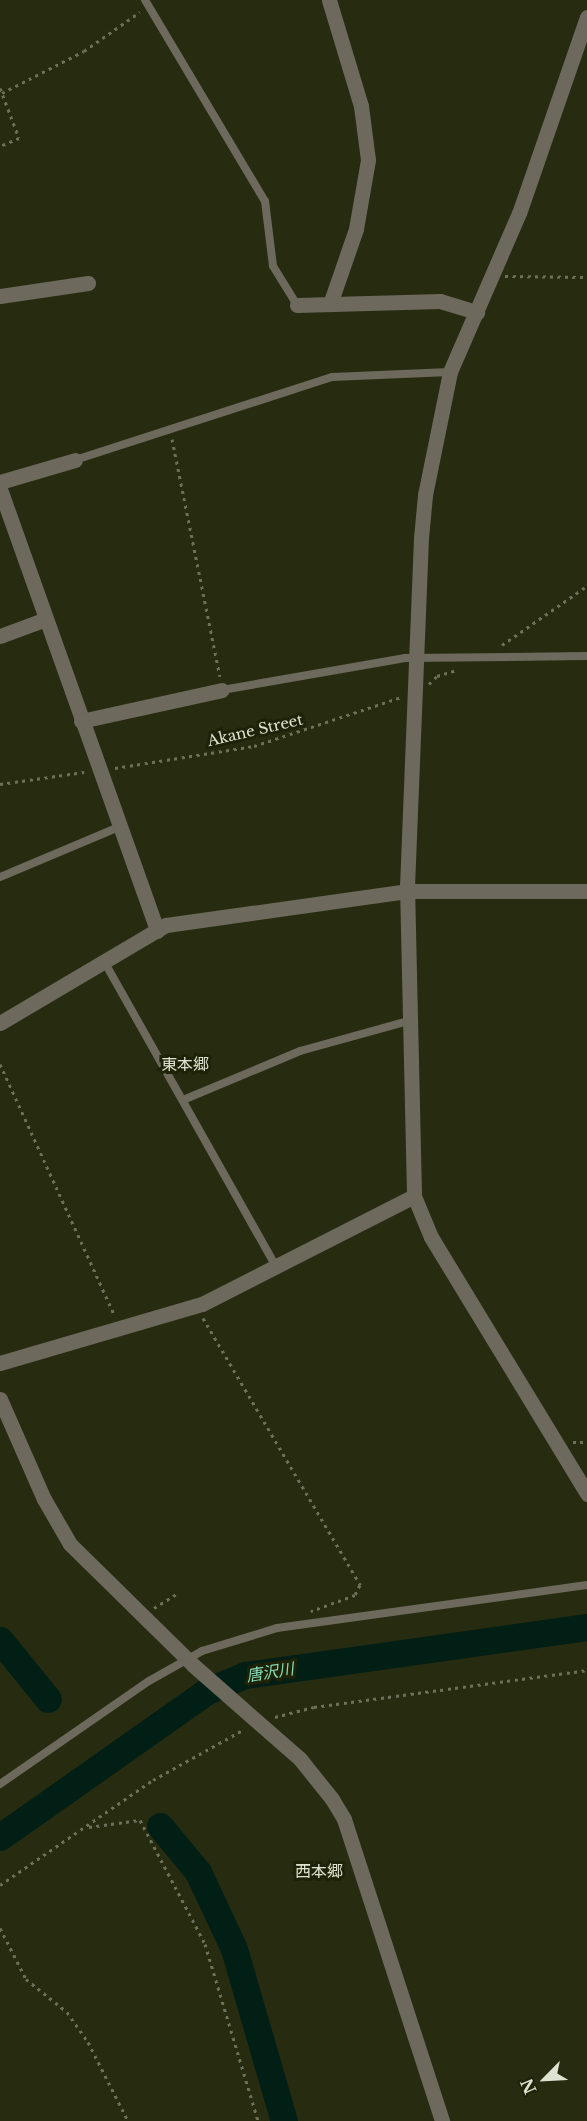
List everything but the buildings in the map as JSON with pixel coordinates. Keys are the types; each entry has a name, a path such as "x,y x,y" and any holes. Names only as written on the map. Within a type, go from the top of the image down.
{"street":[{"path":"329,0 361,106 368,160 356,229 330,304"},
{"path":"587,17 495,275 450,372 425,495 414,658 407,891 408,1021 414,1196 431,1237 587,1494"},
{"path":"0,296 88,283"},
{"path":"297,306 440,301 477,312"},
{"path":"0,483 75,459"},
{"path":"0,489 157,931"},
{"path":"0,636 46,619"},
{"path":"81,721 222,690"},
{"path":"0,1023 166,925 407,891 587,891"},
{"path":"0,1363 196,1306 414,1196"},
{"path":"0,1400 44,1499 70,1544 141,1616 256,1720 319,1781 344,1819 442,2121"}],"lane":[{"path":"146,3 265,201 273,266 297,306"},
{"path":"75,459 332,377 450,372"},
{"path":"222,690 414,658 587,656"},
{"path":"0,877 119,827"},
{"path":"105,963 276,1266"},
{"path":"183,1101 300,1051 408,1021"},
{"path":"0,1784 189,1661 277,1628 587,1585"}],"path":[{"path":"0,146 19,138 1,91 84,51 146,3"},
{"path":"495,275 587,277"},
{"path":"171,428 222,690"},
{"path":"497,649 587,586"},
{"path":"422,689 437,676 466,665"},
{"name":"Akane Street","path":"108,769 255,746 404,696"},
{"path":"0,784 90,771"},
{"path":"0,1064 121,1328"},
{"path":"196,1306 360,1585 355,1595 300,1615"},
{"path":"141,1616 178,1593"},
{"path":"0,1885 89,1827 153,1780 256,1720 314,1707 587,1670"},
{"path":"89,1827 140,1820 206,1944 258,2121"},
{"path":"0,1928 26,1979 67,2012 88,2042 128,2121"}],"waterway":[{"name":"唐沢川","path":"0,1837 207,1691 245,1675 587,1627"},
{"path":"0,1640 48,1699"},
{"path":"160,1826 198,1872 234,1949 284,2121"}],"district":[{"name":"東本郷","path":"185,1064"},
{"name":"西本郷","path":"319,1871"}]}
